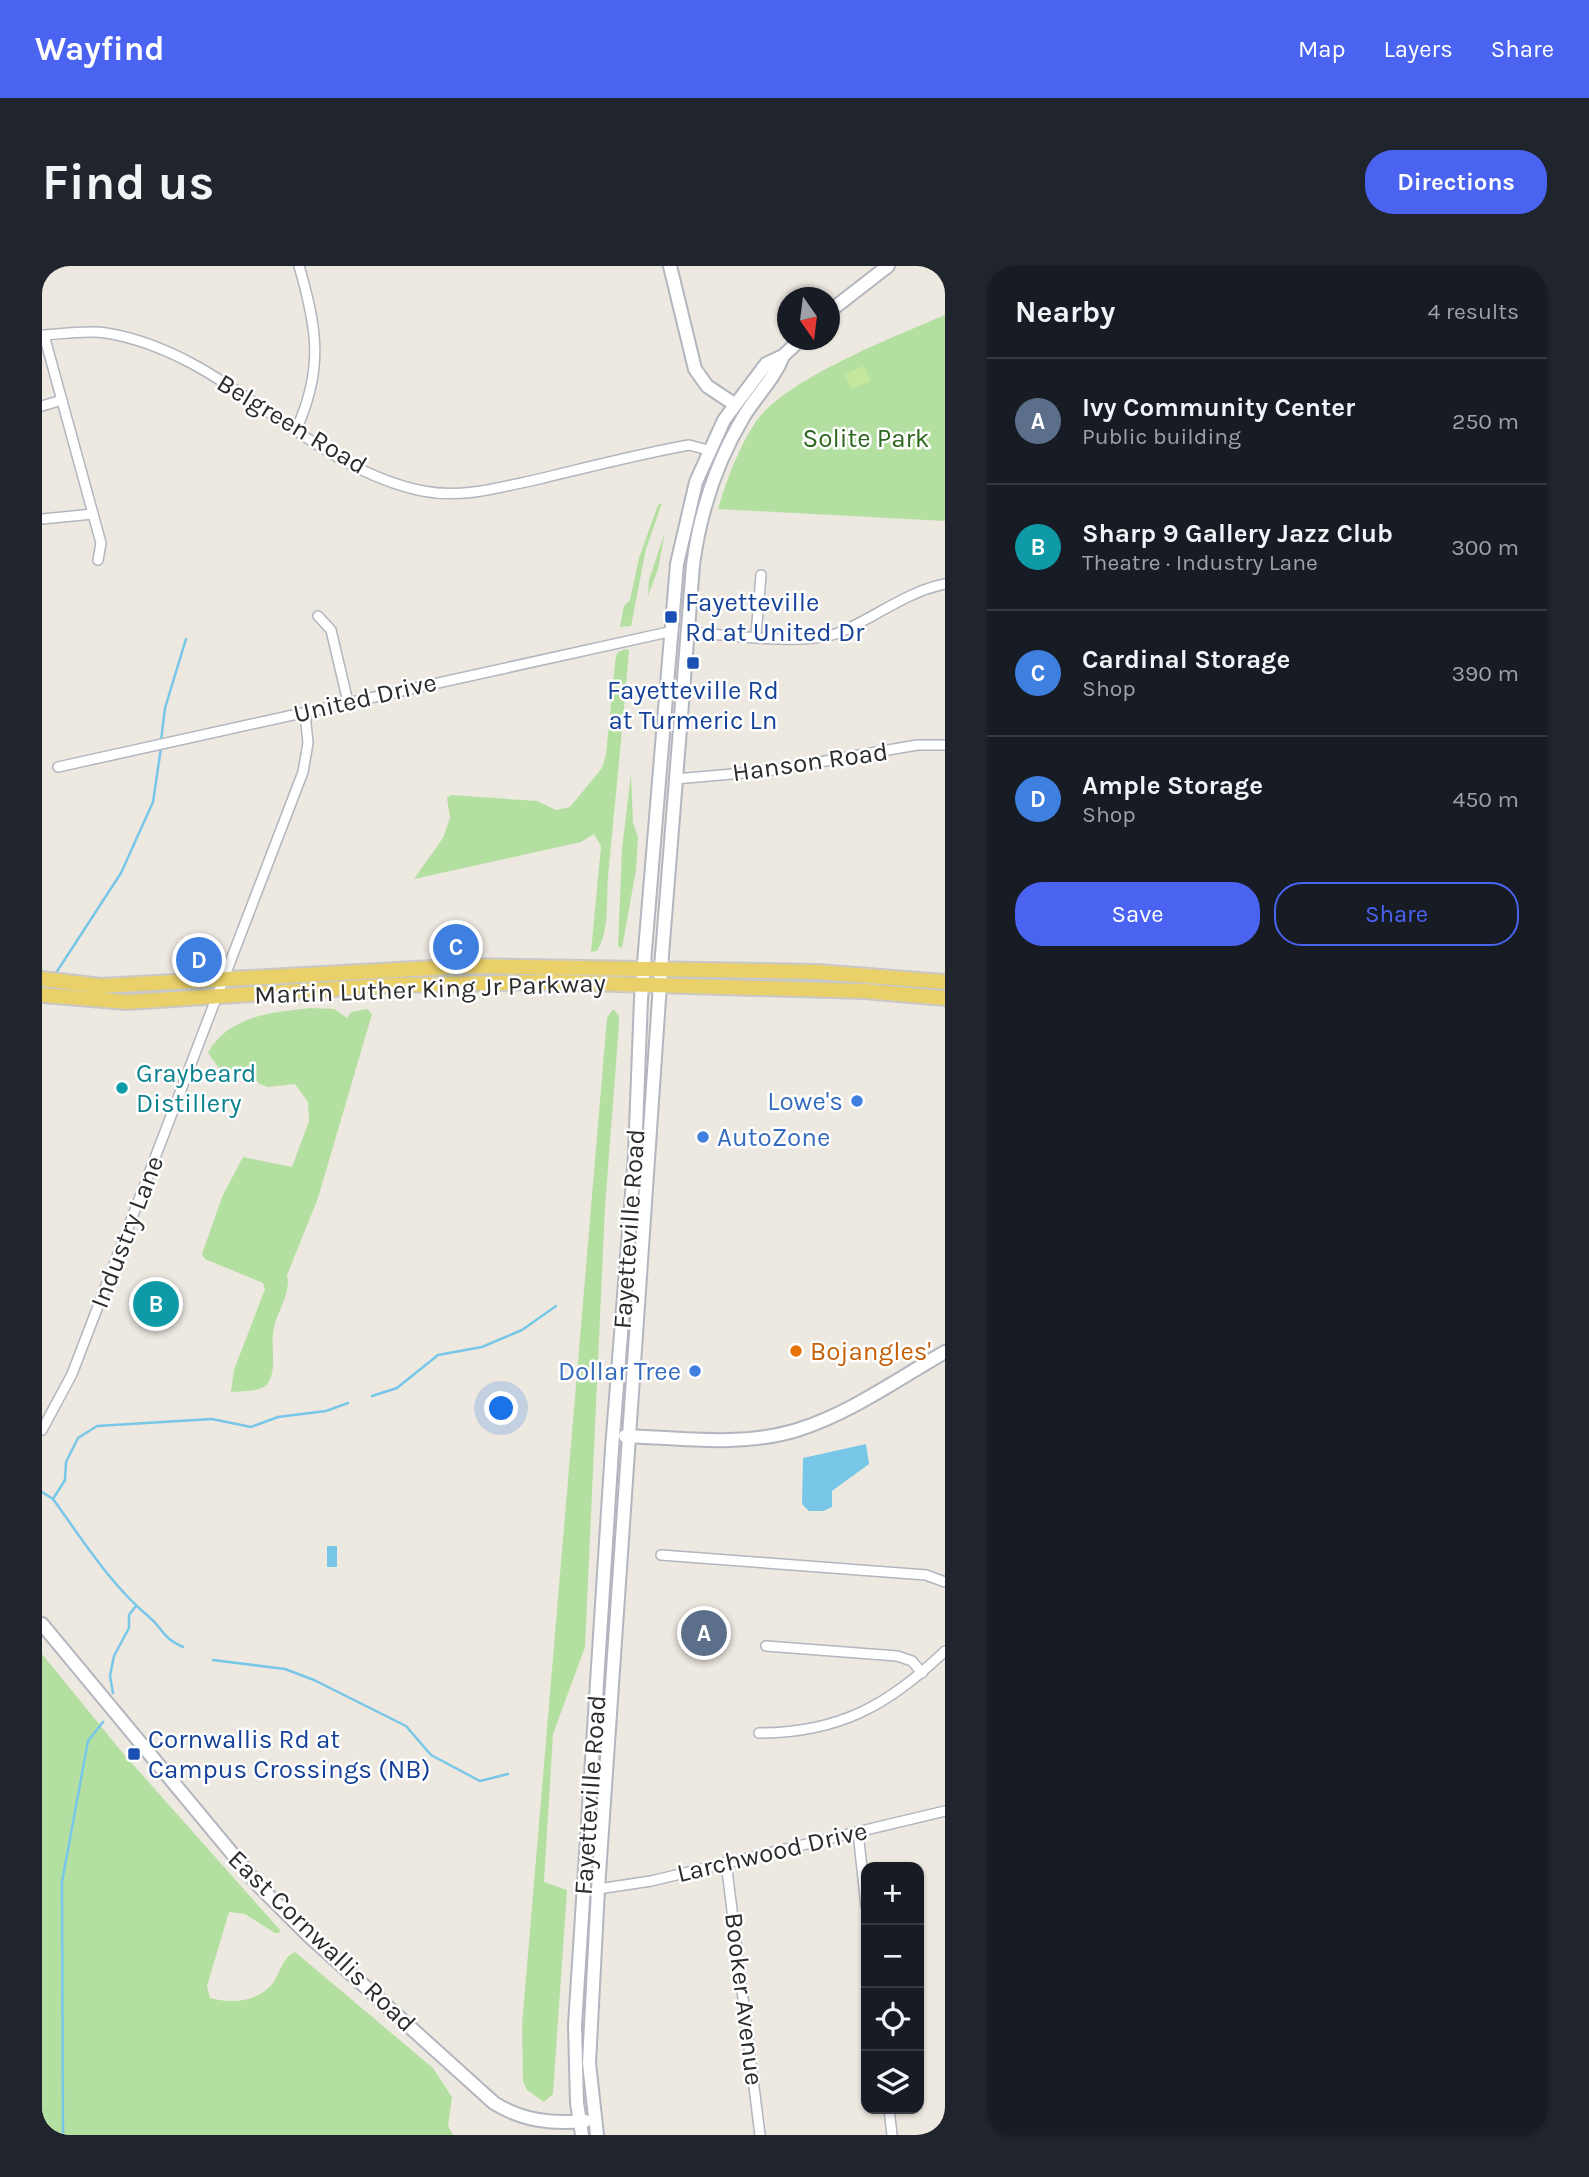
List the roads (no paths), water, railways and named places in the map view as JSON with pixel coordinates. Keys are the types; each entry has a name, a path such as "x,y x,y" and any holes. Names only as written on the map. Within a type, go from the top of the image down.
{"main road":[{"path":"670,266 698,375 707,386 734,404"},
{"path":"840,303 888,266"},
{"name":"Fayetteville Road","path":"582,2135 579,2122 575,2025 635,1155 643,969 657,788 684,526 708,450 734,404 766,364 789,350"},
{"name":"Fayetteville Road","path":"597,2135 589,2063 598,1889 675,779 696,547 712,482 737,427 776,373 783,356"},
{"name":"Martin Luther King Jr Parkway","path":"42,979 101,986 433,967 857,974 945,982"},
{"name":"Martin Luther King Jr Parkway","path":"42,995 127,1002 425,984 550,982 864,991 945,998"},
{"path":"614,1435 734,1440 796,1430 835,1415 945,1352"},
{"name":"East Cornwallis Road","path":"42,1624 259,1886 308,1935 494,2103 514,2114 537,2121 594,2120"}],"street":[{"path":"296,430 308,400 316,358 313,320 299,266"},
{"name":"Belgreen Road","path":"43,335 99,333 134,340 224,382 296,430 367,472 433,493 479,491 690,445 708,450"},
{"path":"43,335 101,543 98,560"},
{"path":"42,406 62,400"},
{"path":"42,519 93,514"},
{"path":"756,635 761,575"},
{"path":"688,632 810,639 828,636 915,593 945,584"},
{"path":"318,616 331,630 348,702"},
{"name":"United Drive","path":"58,767 673,631"},
{"name":"Industry Lane","path":"42,1430 72,1374 303,772 309,743 305,713"},
{"name":"Hanson Road","path":"675,779 782,769 917,745 945,745"},
{"path":"661,1555 926,1576 945,1582"},
{"path":"766,1646 897,1656 912,1661 922,1673"},
{"path":"759,1733 801,1731 854,1717 885,1702 945,1651"},
{"name":"Larchwood Drive","path":"598,1889 612,1889 945,1811"},
{"path":"858,1832 861,1862"},
{"name":"Booker Avenue","path":"726,1863 760,2135"},
{"path":"890,2114 892,2135"}],"water":[{"path":"866,1444 869,1464 832,1491 832,1507 823,1511 809,1511 802,1504 803,1458"},
{"path":"327,1546 337,1546 337,1567 327,1567"}],"waterway":[{"path":"161,741 165,708 186,639"},
{"path":"54,976 121,873 153,802 161,748"},
{"path":"372,1396 397,1388 438,1355 482,1347 522,1330 556,1306"},
{"path":"53,1499 65,1480 66,1462 78,1438 97,1426 212,1419 251,1427 278,1417 326,1411 348,1403"},
{"path":"42,1492 53,1499 121,1590 166,1636 183,1647"},
{"path":"113,1693 110,1676 114,1656 129,1628 129,1615 135,1607"},
{"path":"213,1660 285,1669 314,1680 406,1726 431,1755 480,1781 508,1774"},
{"path":"63,2135 62,1882 88,1741 103,1722"}],"place":[{"name":"Fayetteville Rd at United Dr","path":"671,617"},
{"name":"Fayetteville Rd at Turmeric Ln","path":"693,663"},
{"name":"Cardinal Storage","path":"456,947"},
{"name":"Ample Storage","path":"199,960"},
{"name":"Graybeard Distillery","path":"122,1088"},
{"name":"Lowe's","path":"857,1101"},
{"name":"AutoZone","path":"703,1137"},
{"name":"Sharp 9 Gallery Jazz Club","path":"156,1304"},
{"name":"Bojangles'","path":"796,1351"},
{"name":"Dollar Tree","path":"695,1371"},
{"name":"Ivy Community Center","path":"704,1633"},
{"name":"Cornwallis Rd at Campus Crossings (NB)","path":"134,1754"}],"park label":[{"name":"Solite Park","path":"866,438"}]}
